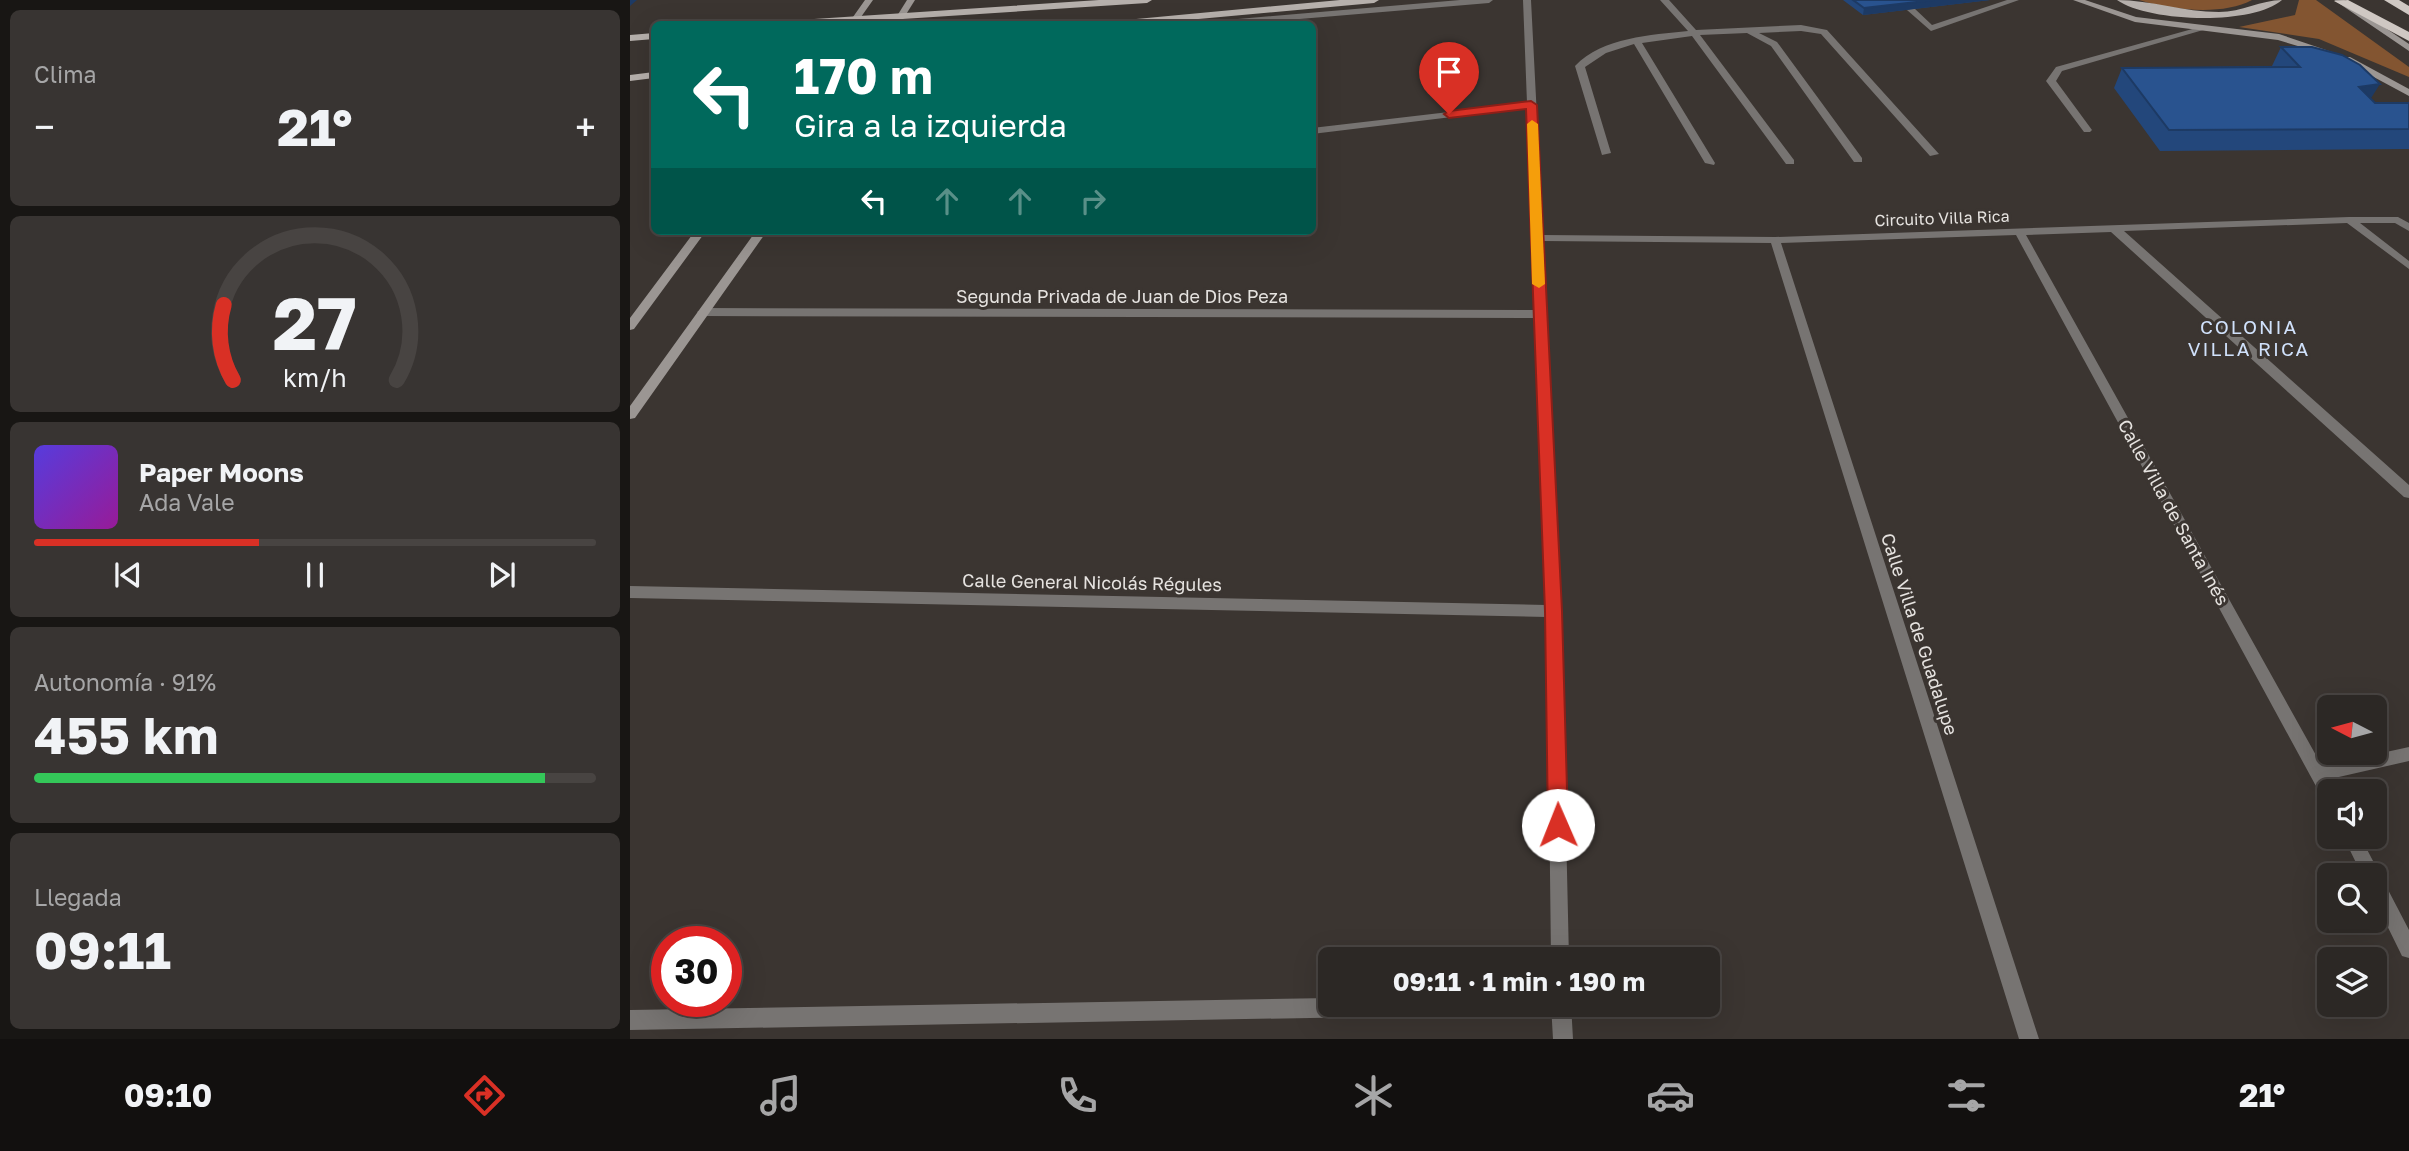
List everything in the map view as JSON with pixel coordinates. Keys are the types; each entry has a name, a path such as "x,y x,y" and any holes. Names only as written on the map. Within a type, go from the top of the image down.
{"highway":[{"path":"2390,0 2409,11"},
{"path":"2339,1 2409,37"}],"main road":[{"path":"854,21 869,0"},
{"path":"899,20 911,0"},
{"path":"854,21 899,20 1147,0"},
{"path":"1147,21 1374,0"},
{"path":"2077,0 2135,19 2279,37 2344,57 2409,93"},
{"path":"2122,0 2177,13 2214,15 2256,10 2277,0"},
{"path":"2339,1 2409,48"},
{"path":"630,38 651,36"},
{"path":"630,78 651,75"},
{"path":"630,326 698,235"},
{"path":"630,415 759,235"}],"street":[{"path":"1249,21 1489,0"},
{"path":"1527,0 1554,611 1560,947"},
{"path":"1664,0 1694,33 1790,162"},
{"path":"1911,9 1931,28 2015,0"},
{"path":"1606,153 1580,66 1587,57 1637,41 1694,33 1801,27 1824,32 1934,154"},
{"path":"2087,130 2051,81 2059,69 2206,28"},
{"path":"1748,30 1774,44 1858,160"},
{"path":"1637,41 1710,163"},
{"path":"1316,131 1531,105"},
{"path":"2349,220 2409,266"},
{"name":"Circuito Villa Rica","path":"1537,239 1775,240 2349,220 2398,220 2409,228"},
{"path":"2115,229 2409,493"},
{"name":"Calle Villa de Santa Inés","path":"2019,231 2322,779"},
{"name":"Calle Villa de Guadalupe","path":"1775,240 2029,1039"},
{"name":"Segunda Privada de Juan de Dios Peza","path":"703,312 1540,314"},
{"name":"Calle General Nicolás Régules","path":"630,592 1554,611"},
{"path":"2319,774 2409,754"},
{"path":"2387,906 2409,949"},
{"path":"630,1020 1318,1008"},
{"path":"1562,1017 1563,1039"}],"shaded area":[{"path":"2139,0 2252,0 2226,8 2196,10"},
{"path":"2299,0 2316,0 2409,67 2409,77 2319,39 2239,27 2295,15"}],"building":[{"path":"1853,0 1934,0 1864,8"},
{"path":"2281,47 2312,47 2342,55 2360,65 2380,84 2359,87 2375,103 2409,103 2409,129 2169,130 2122,68 2300,67"}],"slow traffic":[{"path":"1532,124 1539,284"}],"district":[{"name":"COLONIA VILLA RICA","path":"2249,337"}],"route":[{"path":"1449,114 1531,105 1554,611 1558,825"}]}
